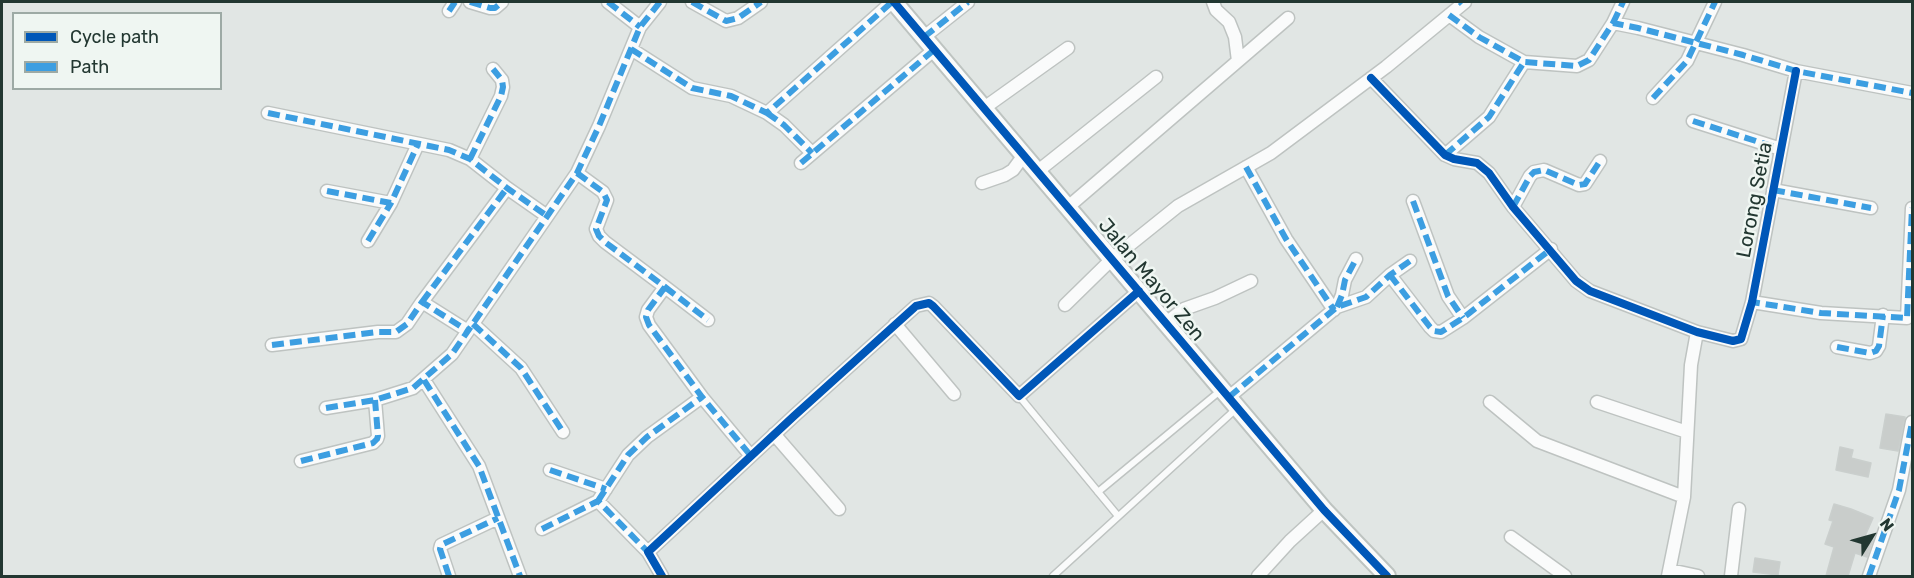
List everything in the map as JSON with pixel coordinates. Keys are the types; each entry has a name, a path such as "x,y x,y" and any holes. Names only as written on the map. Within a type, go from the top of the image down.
{"street":[{"path":"470,2 490,8 495,8 502,2"},
{"path":"608,2 640,27"},
{"path":"326,408 375,400 413,388 452,354 577,173 640,27 660,2"},
{"path":"692,2 726,21 738,18 761,2"},
{"path":"767,113 893,2"},
{"name":"Jalan Mayor Zen","path":"893,2 1324,510 1387,576"},
{"path":"801,163 929,43 968,2"},
{"path":"1213,2 1216,10 1228,22 1235,37 1238,61"},
{"path":"1065,305 1112,259 1178,206 1271,153 1371,78 1462,2"},
{"path":"1449,15 1479,37 1524,62 1577,66 1589,60 1613,23 1623,2"},
{"path":"1653,98 1684,65 1697,43 1714,2"},
{"path":"1068,207 1288,18"},
{"path":"1613,23 1697,43 1796,71 1912,93"},
{"path":"984,108 1068,48"},
{"path":"631,49 692,88 731,96 767,113 784,125 812,153"},
{"path":"1445,155 1489,117 1524,62"},
{"path":"470,159 501,96 502,80 493,69"},
{"name":"Lorong Setia","path":"1697,332 1733,341 1739,340 1743,334 1752,302 1796,71"},
{"path":"1038,171 1156,77"},
{"path":"1371,78 1445,155 1477,163 1489,173 1514,207 1576,281 1590,291 1697,332 1691,365 1684,497 1669,573 1698,576"},
{"path":"268,113 449,150 470,159 548,216"},
{"path":"1694,121 1781,149"},
{"path":"368,241 391,203 418,144"},
{"path":"981,183 1013,170 1024,155"},
{"path":"1514,207 1534,172 1544,170 1579,185 1589,180 1600,161"},
{"path":"1246,167 1286,239 1336,309"},
{"path":"577,173 603,192 607,200 596,229 599,236 708,320"},
{"path":"272,345 378,332 396,332 407,324 507,188"},
{"path":"1773,190 1871,208"},
{"path":"327,191 391,203"},
{"path":"1413,201 1448,296 1463,318"},
{"path":"1752,302 1821,313 1907,318 1912,208"},
{"path":"1390,275 1434,331 1441,332 1463,318 1551,249"},
{"path":"1336,309 1345,280 1356,259"},
{"path":"1230,398 1336,309 1366,297 1390,275 1410,261"},
{"path":"1166,323 1185,309 1215,298 1251,280"},
{"path":"665,287 648,310 646,316 649,324 702,397 751,456"},
{"path":"648,552 916,306 929,303 1019,396 1139,291"},
{"path":"422,302 471,327 521,368 563,432"},
{"path":"1837,347 1870,353 1876,351 1879,346 1883,315"},
{"path":"895,324 954,394"},
{"path":"424,380 479,466 520,576"},
{"path":"542,529 598,501 628,454 647,437 702,397"},
{"path":"301,461 373,443 378,435 375,400"},
{"path":"1490,402 1537,441 1684,497"},
{"path":"1597,402 1687,432"},
{"path":"1869,576 1899,490 1912,422"},
{"path":"774,435 839,509"},
{"path":"550,470 606,489"},
{"path":"598,501 648,552 662,576"},
{"path":"1731,576 1739,508"},
{"path":"1258,576 1290,541 1324,510"},
{"path":"449,576 440,549 441,545 498,518"},
{"path":"1511,537 1565,576"}],"lane":[{"path":"1019,396 1118,516"},
{"path":"1098,492 1230,398"},
{"path":"1053,576 1118,516 1230,398"}],"building":[{"path":"1886,414 1905,417 1898,451 1880,448"},
{"path":"1840,447 1853,450 1851,458 1871,463 1868,477 1836,470"},
{"path":"1834,504 1873,518 1865,536 1873,539 1867,557 1855,553 1848,576 1826,576 1834,547 1825,544 1833,521 1829,520"},
{"path":"1755,558 1780,562 1778,575 1753,572"}],"marked path":[{"path":"449,11 455,2"},
{"path":"470,2 490,8 495,8 502,2"},
{"path":"608,2 640,27"},
{"path":"326,408 375,400 413,388 452,354 577,173 640,27 660,2"},
{"path":"692,2 726,21 738,18 761,2"},
{"path":"631,49 692,88 731,96 767,113 892,2"},
{"path":"924,37 968,2"},
{"path":"1613,23 1623,2"},
{"path":"1653,98 1687,61 1715,2"},
{"path":"1449,15 1479,37 1524,62 1577,66 1589,60 1613,23 1743,55 1796,71 1912,93"},
{"path":"801,163 935,49"},
{"path":"1445,155 1489,117 1524,62"},
{"path":"470,159 501,96 502,80 493,69"},
{"path":"268,113 449,150 470,159 547,216"},
{"path":"767,113 784,125 812,153"},
{"path":"1693,121 1781,149"},
{"path":"327,191 391,203 418,144"},
{"path":"1513,207 1534,172 1544,170 1579,185 1585,184 1600,161"},
{"path":"1246,167 1286,239 1334,310"},
{"path":"577,173 603,192 607,200 596,229 599,236 665,287 648,310 646,317 649,325 702,397 751,456"},
{"path":"422,302 507,188"},
{"path":"1773,190 1871,208"},
{"path":"1413,201 1448,296 1463,318"},
{"path":"368,241 391,203"},
{"path":"1753,298 1752,302 1821,313 1907,318 1912,208"},
{"path":"1390,275 1430,327 1434,331 1441,332 1463,318 1551,249"},
{"path":"1337,307 1345,280 1356,259"},
{"path":"1229,397 1337,307 1366,297 1390,275 1410,261"},
{"path":"665,287 708,320"},
{"path":"272,345 378,332 396,332 407,324 422,302 468,331"},
{"path":"1837,347 1870,353 1876,351 1879,346 1883,315"},
{"path":"473,324 521,368 563,432"},
{"path":"424,380 479,466 520,576 518,576"},
{"path":"598,501 628,455 647,437 702,397"},
{"path":"301,461 373,443 378,436 375,400"},
{"path":"1869,576 1899,490 1912,422"},
{"path":"550,470 606,489"},
{"path":"542,529 598,501 648,552"},
{"path":"449,576 440,549 441,545 498,518"}],"cycle path":[{"path":"894,2 1324,510 1387,576"},
{"path":"1371,78 1445,155 1477,163 1489,173 1513,207 1576,281 1590,291 1697,332 1733,341 1741,339 1752,302 1796,71"},
{"path":"662,576 648,552 916,306 929,303 933,306 1019,396 1139,291"}]}
